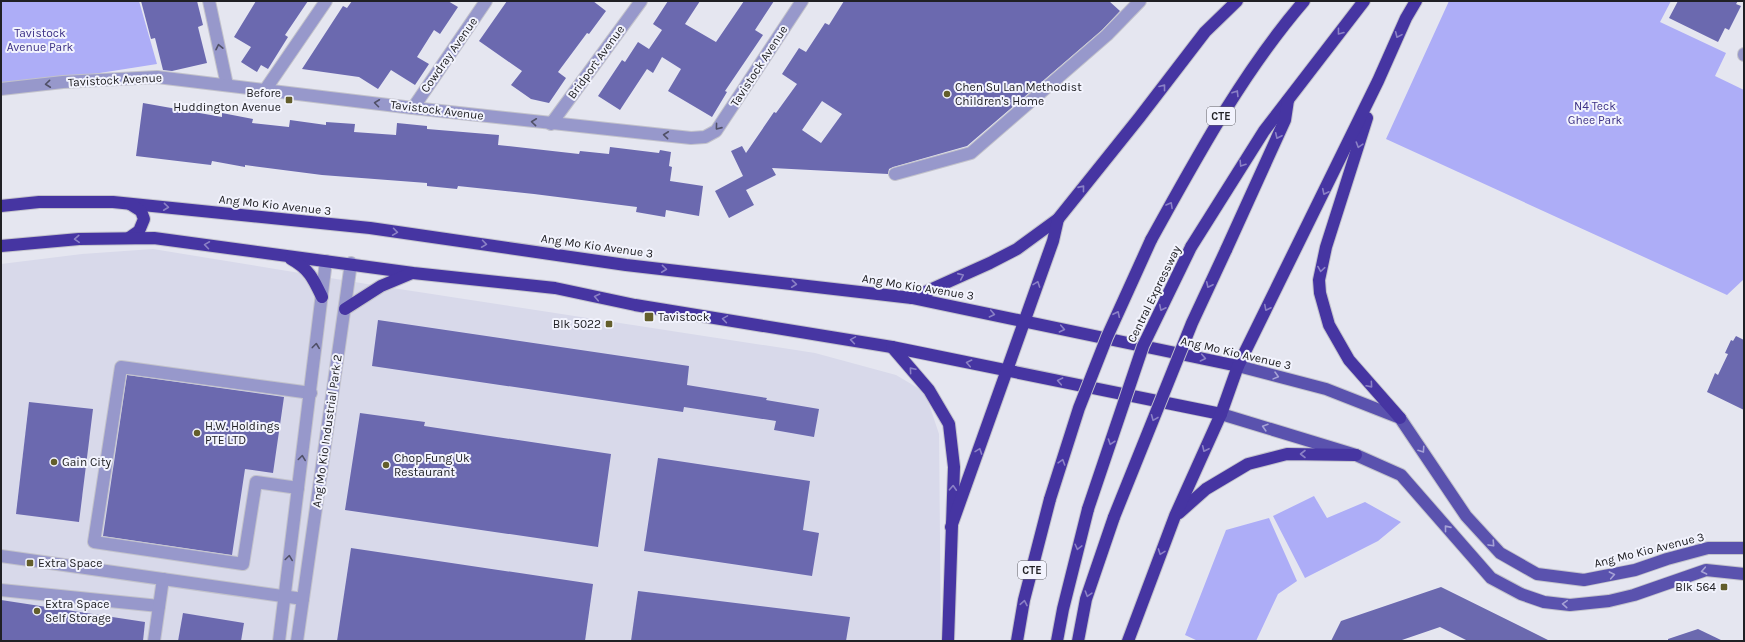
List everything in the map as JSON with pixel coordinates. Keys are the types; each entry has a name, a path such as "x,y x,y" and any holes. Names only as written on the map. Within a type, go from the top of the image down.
{"highway":[{"path":"912,298 990,263 1017,249 1058,219 1139,118 1205,32 1237,1"},
{"name":"Central Expressway","path":"1017,641 1024,600 1050,499 1079,408 1107,337 1151,240 1195,160 1238,89 1288,20 1304,1"},
{"name":"Central Expressway","path":"1057,641 1063,609 1088,509 1143,346 1191,247 1264,131 1364,1"},
{"path":"1128,641 1175,516 1221,414 1238,366 1378,81 1406,18 1416,1"},
{"path":"1378,81 1332,232 1326,247 1319,280 1320,293 1329,325 1349,360 1400,418"},
{"path":"1078,641 1086,599 1114,517 1192,323 1285,120 1288,98"},
{"name":"Ang Mo Kio Avenue 3","path":"1,206 39,202 114,202 370,228 626,265 912,298 1238,366"},
{"path":"129,238 139,231 144,219 141,211 130,204"},
{"path":"951,527 1053,241 1058,219"},
{"path":"1,246 54,241 154,238 413,272 555,288 634,304 892,347 1221,414"},
{"path":"285,256 303,266 314,280 322,297"},
{"path":"344,309 381,286 413,272"},
{"path":"892,347 929,390 949,424 954,467 948,641"},
{"path":"1175,516 1206,489 1248,464 1287,454 1356,455"}],"main road":[{"name":"Ang Mo Kio Avenue 3","path":"1238,366 1326,390 1400,418 1466,516 1500,553 1537,574 1584,580 1635,570 1667,559 1708,548 1744,548"},
{"path":"1221,414 1356,455 1401,475 1491,578 1521,594 1544,602 1570,605 1609,601 1634,595 1706,570 1744,574"}],"street":[{"path":"209,1 227,85"},
{"path":"265,90 326,1"},
{"name":"Cowdray Avenue","path":"413,108 486,1"},
{"name":"Bridport Avenue","path":"551,124 641,1"},
{"name":"Tavistock Avenue","path":"1,89 63,82 157,77 551,124 691,138 705,137 716,131 802,1"},
{"path":"895,174 971,153 1107,35 1140,1"},
{"name":"Ang Mo Kio Industrial Park 2","path":"279,641 311,393 326,261"},
{"name":"Ang Mo Kio Industrial Park 2","path":"297,641 351,263"},
{"path":"298,488 256,482 243,564 94,542 121,367 311,393"},
{"path":"1,556 303,599"},
{"path":"154,641 163,579"},
{"path":"1,590 159,606"}],"shaded area":[{"path":"153,249 373,285 815,353 896,375 923,391 939,434 941,641 1,641 1,264 82,254"}],"green space":[{"name":"Tavistock Avenue Park","path":"1,1 139,1 157,64 87,75 1,83"},
{"name":"N4 Teck Ghee Park","path":"1449,1 1671,1 1660,22 1726,53 1715,76 1744,90 1744,279 1727,295 1386,139"},
{"path":"1314,496 1327,518 1365,502 1401,522 1378,541 1305,578 1273,516"},
{"path":"1269,518 1297,581 1278,594 1256,641 1198,641 1185,635 1226,530"}],"building":[{"path":"141,1 197,1 203,25 198,27 207,63 172,71 163,70 155,38 151,39"},
{"path":"256,1 308,1 285,35 288,37 268,69 261,65 257,72 241,62 251,47 234,37"},
{"path":"352,1 448,1 458,7 440,34 434,30 417,57 429,64 415,85 391,70 378,89 359,77 302,69 343,6 347,8"},
{"path":"507,1 593,1 606,11 589,34 587,33 558,72 566,78 549,103 531,99 511,85 522,71 479,41"},
{"path":"668,1 700,1 685,24 716,42 744,1 774,1 755,30 763,35 725,91 727,92 712,117 668,91 681,69 662,57 653,73 647,69 620,110 598,96 622,60 625,62 638,42 649,49 662,30 653,24"},
{"name":"Chen Su Lan Methodist Children's Home","path":"844,1 1109,1 1120,11 1102,30 967,146 893,167 889,169 888,174 772,168 776,175 746,190 754,205 729,218 715,191 743,176 731,151 742,146 746,153 774,112 776,113 797,84 782,74 799,48 806,52 825,23 829,25","holes":["822,101 842,114 821,143 802,130"]},
{"path":"1678,1 1738,1 1736,4 1741,6 1729,30 1725,28 1718,42 1669,18"},
{"path":"143,103 222,117 222,113 253,119 252,123 289,127 290,120 326,125 326,122 355,124 354,132 396,135 397,123 427,126 427,129 499,135 498,145 579,154 580,151 609,154 610,147 659,153 660,150 671,152 669,166 672,167 670,181 703,186 699,216 666,210 665,217 636,212 637,207 534,194 458,186 457,189 427,186 427,183 322,175 245,165 245,167 212,161 211,165 136,156"},
{"path":"378,320 689,366 687,385 767,398 766,400 819,409 814,437 774,430 776,421 684,407 683,412 372,366"},
{"path":"1736,336 1744,340 1744,410 1707,392 1715,373 1718,375 1728,354 1725,353 1731,340 1733,341"},
{"name":"H.W. Holdings PTE LTD","path":"127,375 284,397 273,473 245,469 232,555 103,536"},
{"name":"Gain City","path":"29,402 93,409 79,522 16,514"},
{"path":"360,413 425,422 424,426 611,454 598,547 345,510"},
{"path":"658,458 810,481 803,530 819,533 812,576 644,551"},
{"path":"351,548 593,584 585,641 337,641"},
{"path":"1441,587 1550,641 1468,641 1440,627 1399,641 1331,641 1341,621"},
{"path":"638,591 850,617 846,641 631,641"},
{"name":"Extra Space Self Storage","path":"1,600 145,622 143,641 1,641"},
{"path":"183,613 244,623 241,641 178,641"},
{"path":"1698,629 1723,641 1668,641 1668,639"}],"place":[{"name":"Chen Su Lan Methodist Children's Home","path":"947,94"},
{"name":"Before Huddington Avenue","path":"289,100"},
{"name":"Tavistock","path":"649,317"},
{"name":"Blk 5022","path":"609,324"},
{"name":"H.W. Holdings PTE LTD","path":"197,433"},
{"name":"Gain City","path":"54,462"},
{"name":"Chop Fung Uk Restaurant","path":"386,465"},
{"name":"Extra Space","path":"30,563"},
{"name":"Blk 564","path":"1724,587"},
{"name":"Extra Space Self Storage","path":"37,611"}]}
